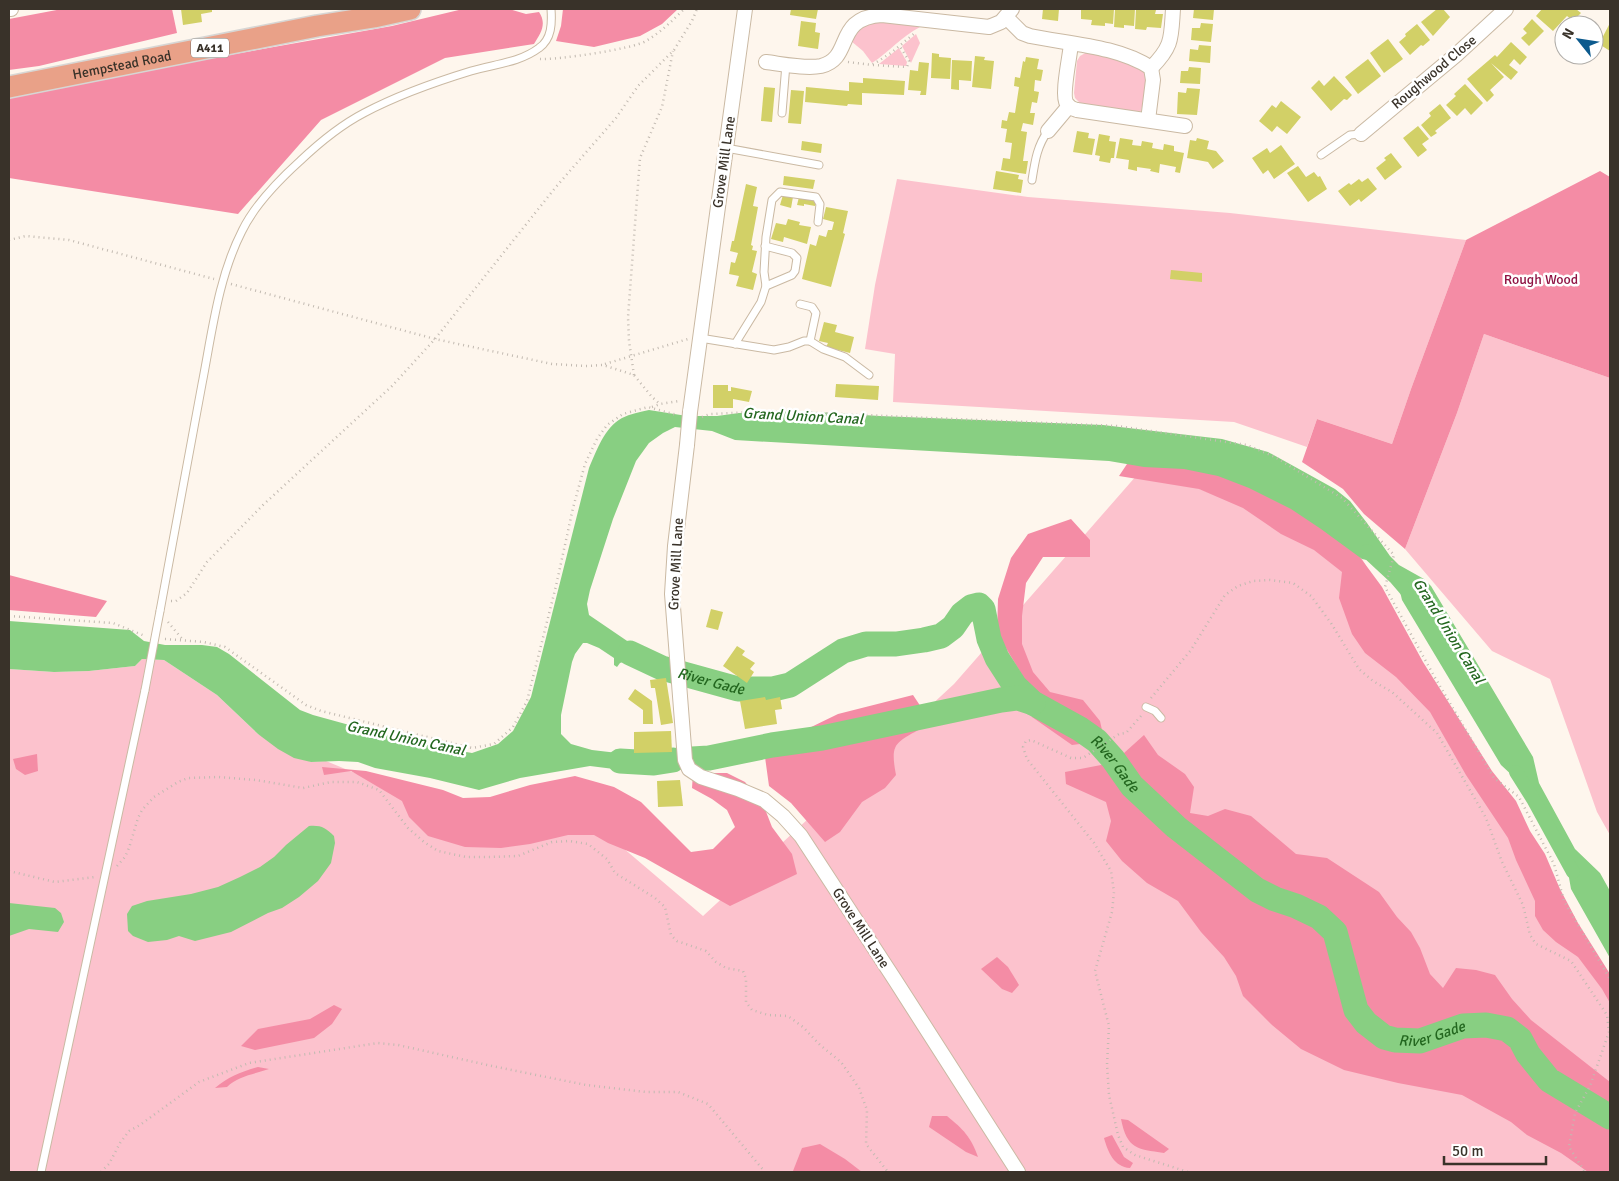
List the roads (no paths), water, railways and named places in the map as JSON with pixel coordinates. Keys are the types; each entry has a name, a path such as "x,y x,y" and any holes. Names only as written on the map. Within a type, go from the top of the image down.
{"main road":[{"name":"Hempstead Road","path":"9,87 410,9"}],"street":[{"name":"Grove Mill Lane","path":"745,9 690,407 675,546 672,594 685,760 689,769 701,777 764,800 783,816 801,836 896,980 1018,1172"},
{"path":"1148,120 1152,80 1151,68 1166,51 1170,43 1173,9"},
{"name":"Roughwood Close","path":"1361,134 1456,55 1506,9"},
{"path":"766,62 813,67 822,66 834,60 846,35 855,24 857,14 989,27 1001,22 1009,13 1022,33 1071,44 1090,46 1133,57 1151,68"},
{"path":"1071,44 1065,92 1066,104 1077,110 1185,126"},
{"path":"1048,131 1069,106"}],"lane":[{"path":"40,1172 145,690 218,303 234,248 242,229 259,205 284,176 326,138 362,114 397,97 474,70 521,58 540,48 552,26 551,9"},
{"path":"782,113 786,64"},
{"path":"1032,180 1035,156 1048,131"},
{"path":"1321,156 1350,135 1361,134"},
{"path":"726,148 820,165"},
{"path":"736,344 761,302 766,286 764,272 765,246 772,200 780,192 816,197 820,204 818,222"},
{"path":"765,246 792,253 797,258 795,271 792,275 766,286"},
{"path":"800,304 812,307 816,313 810,341"},
{"path":"699,338 774,350 789,347 804,340 810,341 846,357 869,375"},
{"path":"1146,707 1155,711 1161,718"}],"water":[{"path":"649,410 687,416 800,411 1103,425 1222,439 1268,452 1335,489 1350,501 1390,556 1399,565 1424,579 1431,586 1533,757 1539,783 1575,849 1600,873 1610,891 1610,958 1571,889 1565,855 1528,790 1501,765 1402,600 1393,572 1385,564 1362,559 1291,509 1249,488 1218,476 1184,469 1144,467 1109,461 735,440 712,431 675,427 663,433 649,443 636,461 613,519 587,604 589,615 636,647 661,661 662,668 659,675 626,661 620,663 617,667 614,665 614,658 599,648 583,643 572,662 561,715 561,734 571,744 592,750 652,757 654,763 652,768 614,769 590,766 520,778 479,790 430,778 375,768 358,762 311,762 294,758 258,734 217,695 164,660 142,659 135,666 89,671 54,672 9,669 9,621 130,630 144,641 165,645 217,647 229,654 300,710 313,715 411,742 472,753 498,744 513,731 531,697 589,468 595,454 606,433 616,422 628,415"},
{"path":"309,826 323,828 334,836 335,843 331,863 318,881 282,908 231,932 195,941 179,936 167,940 148,942 133,936 128,931 127,914 132,906 147,901 191,894 218,887 260,867"},
{"path":"9,903 55,908 61,913 64,922 58,932 29,929 9,936"}],"waterway":[{"name":"Grand Union Canal","path":"1367,551 1407,591"},
{"name":"River Gade","path":"630,653 662,668 738,689 773,689 790,685 843,651 866,644 896,644 941,636 953,627 962,614 971,607 979,605 983,609 989,639 997,658 1015,686 1033,703 1080,729 1097,741 1113,759 1132,786 1176,827 1257,890 1319,917 1335,932 1356,1010 1366,1023 1384,1037 1395,1040 1420,1041 1463,1026 1486,1025 1507,1029 1520,1039 1528,1054 1549,1080 1610,1117"},
{"path":"692,759 709,758 772,745 822,738 1001,700 1018,698 1033,703"},
{"path":"620,761 654,763 673,760"},
{"name":"Grand Union Canal","path":"1516,772 1573,872"}],"park label":[{"name":"Rough Wood","path":"1541,279"}]}
